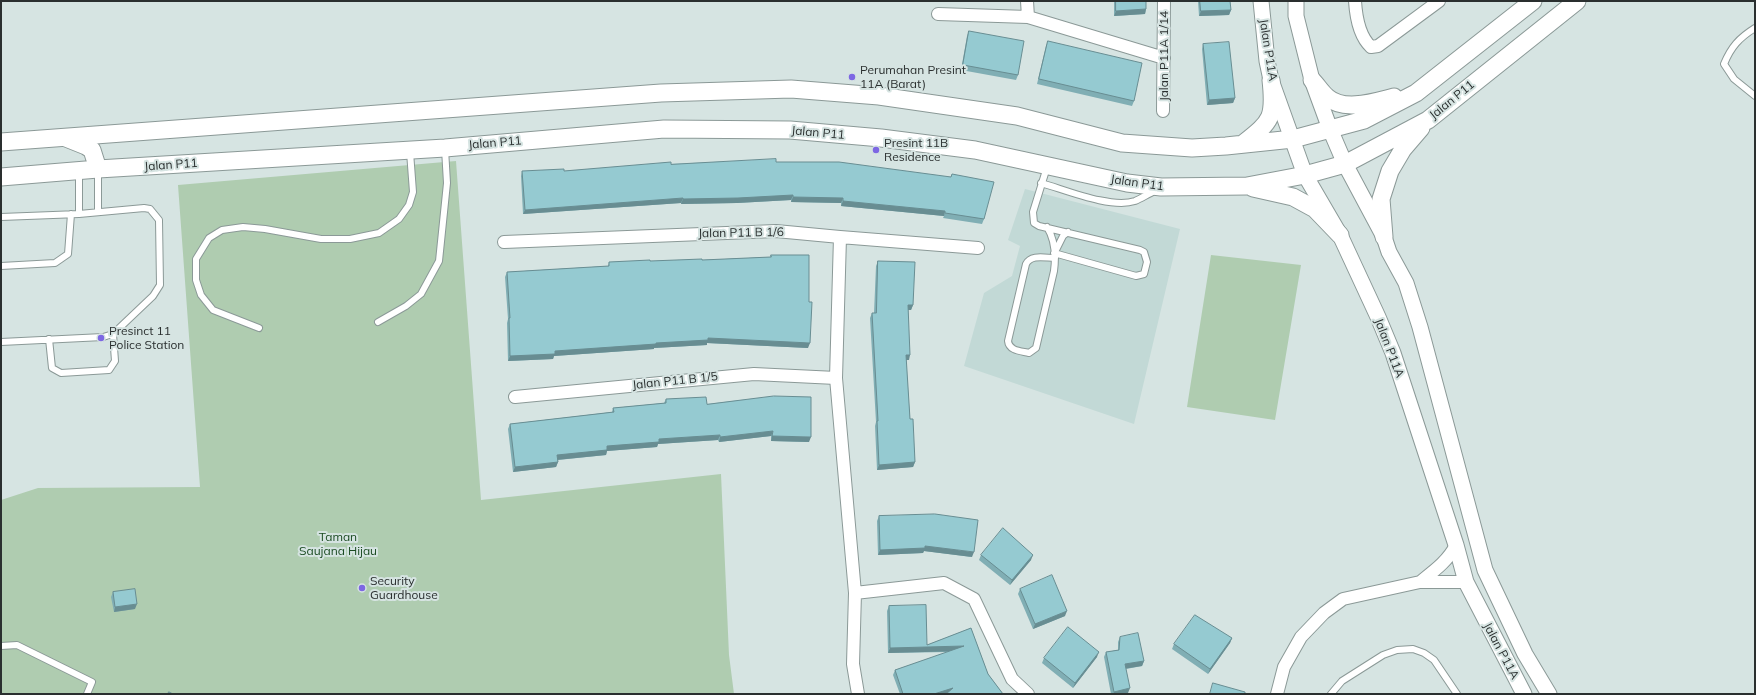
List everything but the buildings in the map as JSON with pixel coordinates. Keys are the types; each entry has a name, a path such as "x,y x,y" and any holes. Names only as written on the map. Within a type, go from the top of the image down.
{"main road":[{"path":"1,142 661,93 791,89 879,96 1017,116 1122,143 1192,148 1226,146 1293,139 1364,120 1416,93 1533,1"},
{"name":"Jalan P11","path":"1,177 98,169 445,148 664,129 790,130 881,138 975,150 1127,183 1161,187 1247,186 1305,175 1345,164 1428,120 1577,1"},
{"path":"1244,143 1263,128 1271,115 1271,80"},
{"path":"1312,80 1327,98 1343,104 1368,103 1416,93"},
{"path":"1384,237 1381,199 1390,171 1403,149 1428,120"},
{"path":"79,171 81,151 86,146 108,134"},
{"path":"62,137 86,146 92,150 98,169"},
{"path":"1247,186 1293,197 1315,209 1340,235"}],"street":[{"path":"1027,1 1028,17"},
{"name":"Jalan P11A 1/14","path":"1163,110 1164,1"},
{"name":"Jalan P11A","path":"1261,1 1267,61 1271,80 1305,175 1340,235 1393,353 1456,546 1466,582 1524,694"},
{"name":"Jalan P11A","path":"1296,1 1296,16 1312,80 1330,129 1345,164 1384,237 1389,252 1406,283 1420,327 1485,570 1526,654 1549,694"},
{"path":"1354,1 1358,22 1364,41 1371,47 1378,46 1439,1"},
{"path":"938,14 1028,17 1164,58"},
{"name":"Jalan P11 B 1/6","path":"504,242 776,231 978,248"},
{"path":"840,237 836,378 855,593 853,664 858,694"},
{"name":"Jalan P11 B 1/5","path":"515,397 754,374 836,378"},
{"path":"1420,582 1440,566 1451,555 1456,546"},
{"path":"1277,694 1284,667 1301,637 1324,613 1343,599 1420,582 1466,582"},
{"path":"855,593 944,583 974,599 1012,679 1028,694"}],"lane":[{"path":"1755,28 1745,34 1730,49 1724,64 1734,79 1755,96"},
{"path":"378,322 406,306 420,294 439,261 447,183 445,148"},
{"path":"259,328 213,310 201,295 196,280 196,259 209,238 222,230 243,227 265,229 321,239 350,239 379,233 399,219 409,205 412,192 409,150"},
{"path":"1047,227 1053,241 1054,256 1054,271 1036,348 1030,353 1008,346 1028,260 1032,258 1054,256 1136,276 1144,274 1147,262 1144,252 1140,250 1034,223 1033,212 1048,165"},
{"path":"98,169 98,212"},
{"path":"79,171 80,214"},
{"path":"1041,183 1101,200 1118,203 1134,201 1161,187"},
{"path":"1,217 80,214 144,208 150,209 159,220 160,285 153,296 113,334 103,337 1,342"},
{"path":"1,266 55,263 63,259 68,254 71,214"},
{"path":"1054,256 1063,236 1068,232"},
{"path":"49,339 52,368 56,371 62,373 108,370 115,361 113,334"},
{"path":"1,646 17,645 92,682 87,694"},
{"path":"1331,694 1342,681 1383,655 1398,650 1413,649 1424,653 1434,660 1457,694"}],"shaded area":[{"path":"1025,189 1180,229 1134,424 964,366 984,293 1012,276 1020,246 1008,240"}],"green space":[{"name":"Taman Saujana Hijau","path":"456,161 481,500 721,474 729,655 734,694 1,694 1,500 38,488 200,487 178,185"},
{"path":"1211,255 1301,265 1275,420 1187,407"}],"place":[{"name":"Perumahan Presint 11A (Barat)","path":"852,77"},
{"name":"Presint 11B Residence","path":"876,150"},
{"name":"Presinct 11 Police Station","path":"101,338"},
{"name":"Security Guardhouse","path":"362,588"}]}
